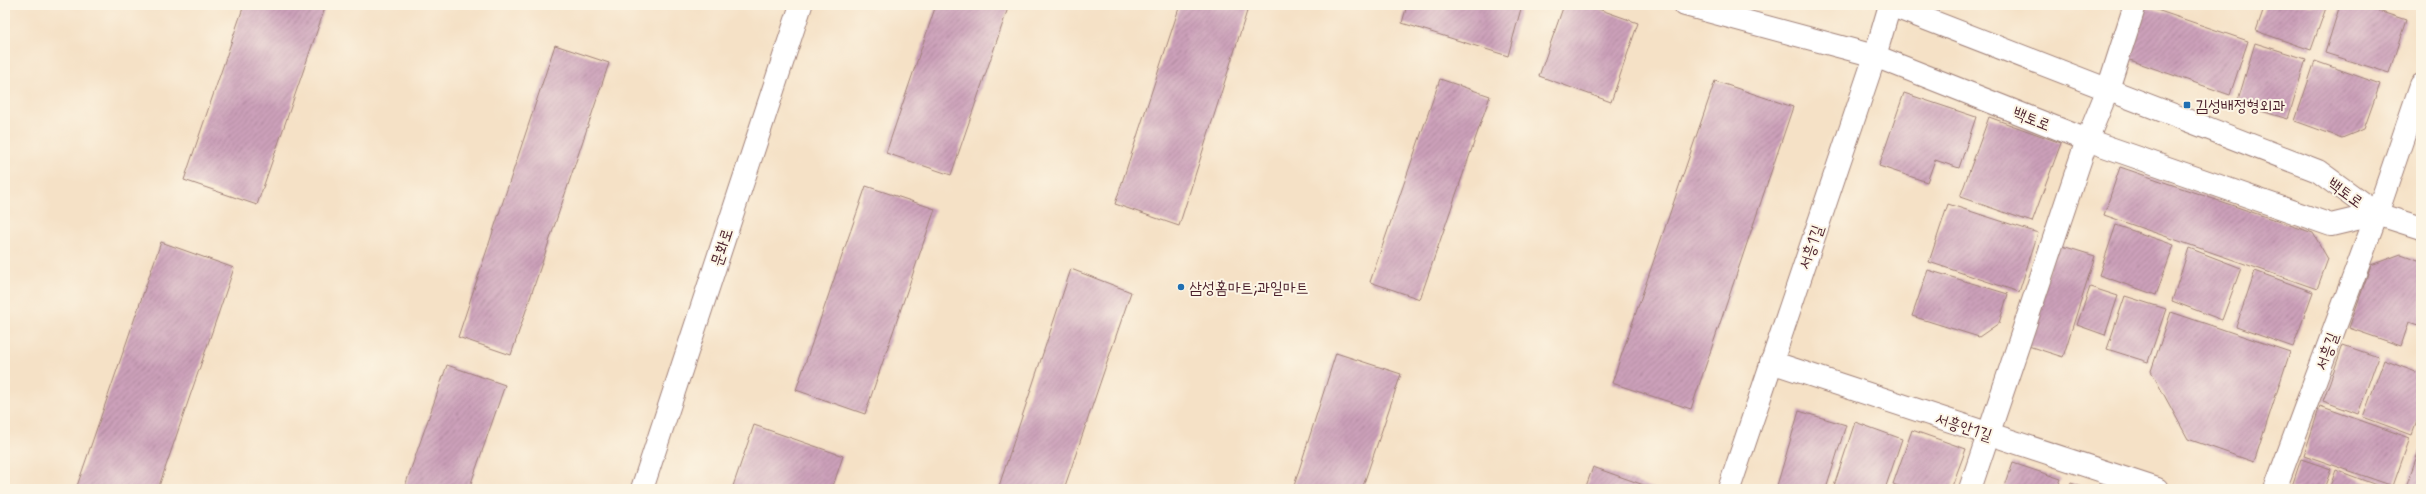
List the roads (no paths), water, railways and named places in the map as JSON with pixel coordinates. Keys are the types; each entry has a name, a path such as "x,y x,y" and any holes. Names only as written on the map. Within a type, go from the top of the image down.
{"street":[{"name":"문화로","path":"642,489 801,5"},
{"name":"백토로","path":"1685,5 1875,56 2087,140 2331,225 2377,214"},
{"name":"백토로","path":"1890,5 2108,88 2318,171 2377,214 2421,228"},
{"name":"서흥1길","path":"1734,488 1771,362 1875,56 1890,5"},
{"path":"1970,489 2087,140 2108,88 2135,5"},
{"name":"서흥길","path":"2275,489 2377,214 2421,84"},
{"name":"서흥안1길","path":"1771,362 2157,489"}],"place":[{"name":"김성배정형외과","path":"2187,105"},
{"name":"삼성홈마트;과일마트","path":"1181,287"}]}
